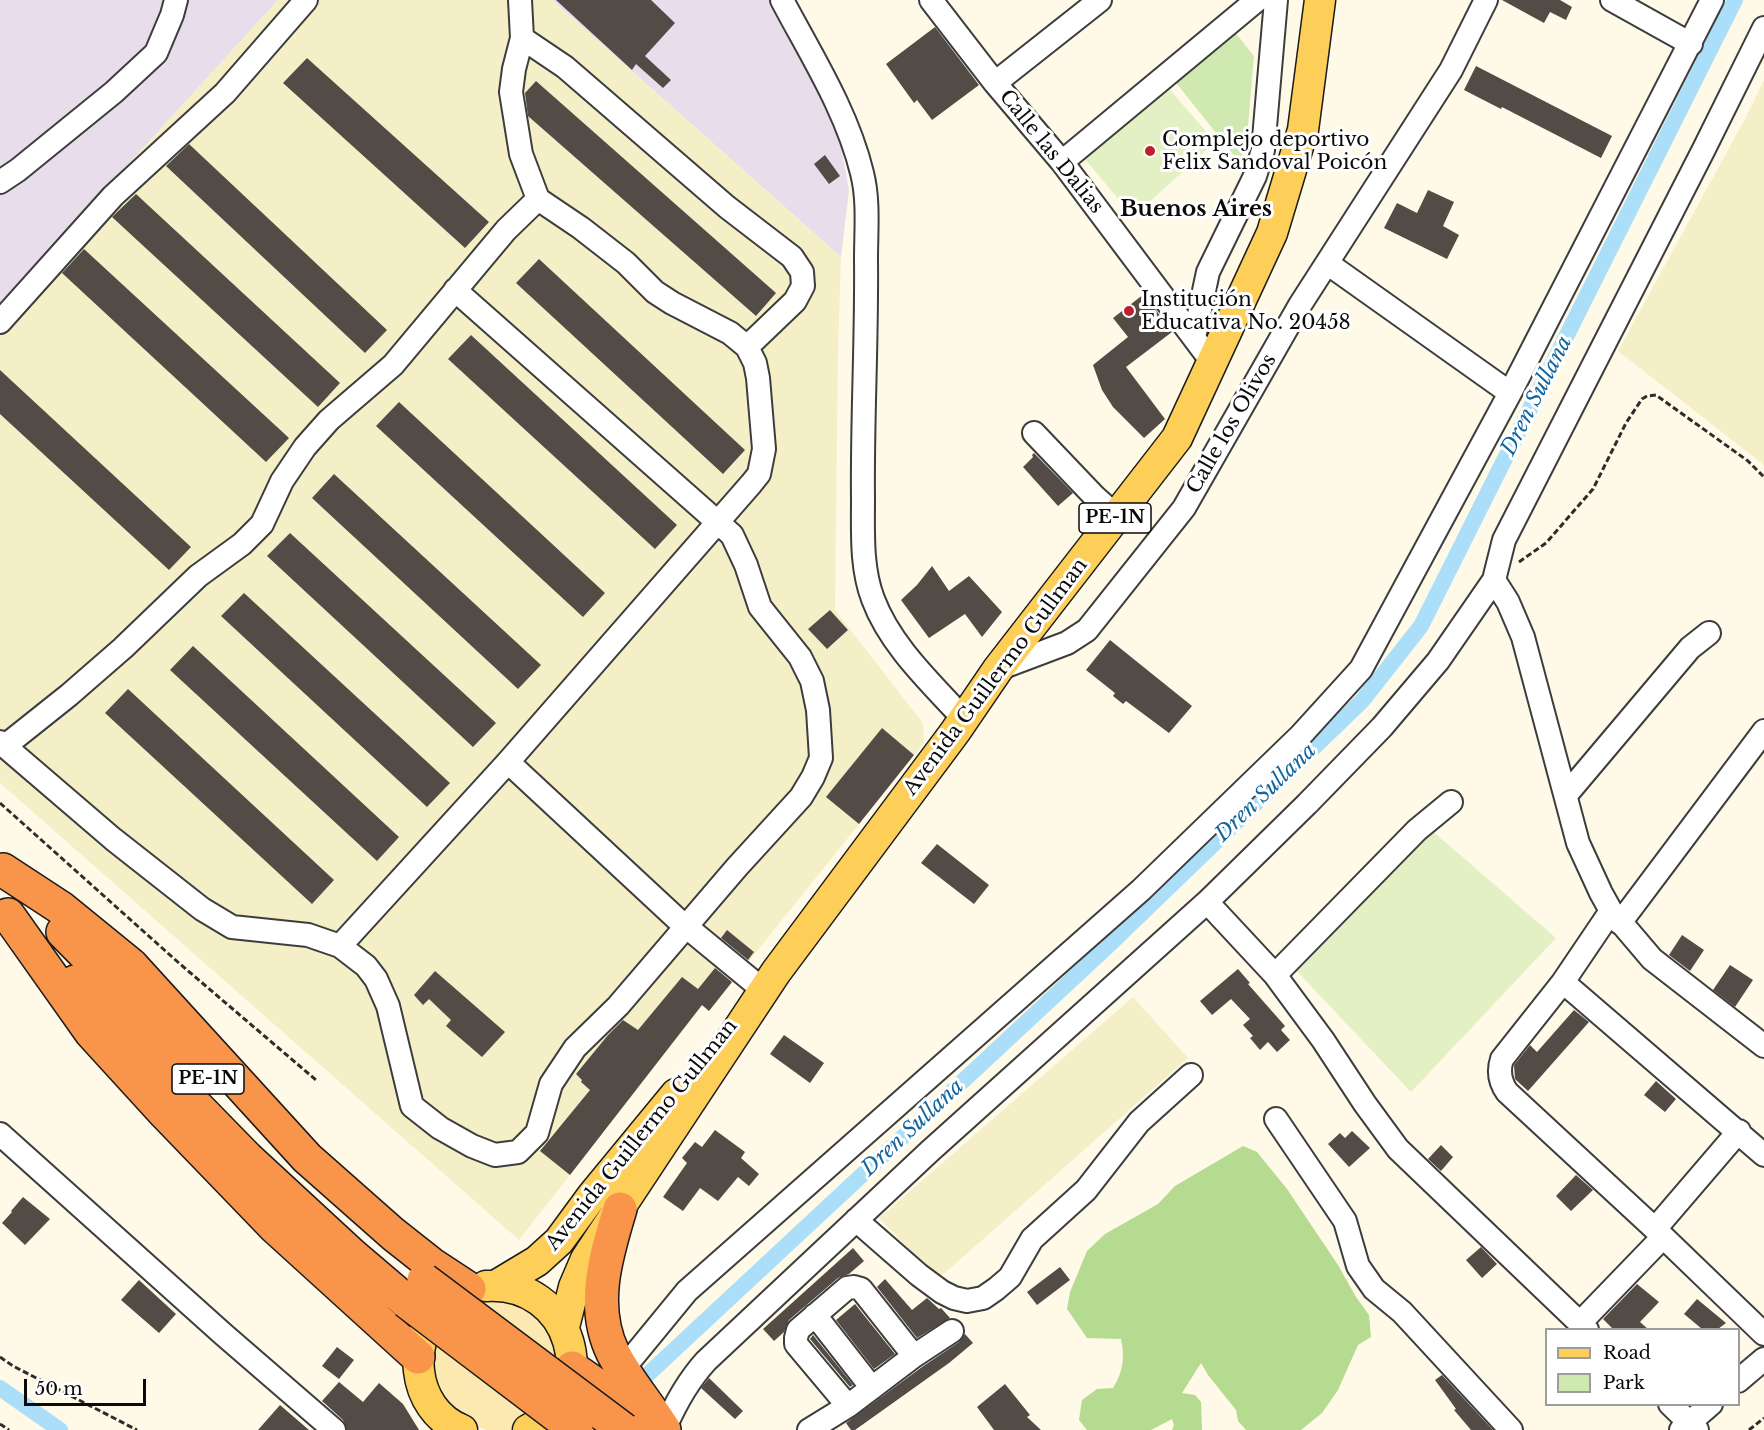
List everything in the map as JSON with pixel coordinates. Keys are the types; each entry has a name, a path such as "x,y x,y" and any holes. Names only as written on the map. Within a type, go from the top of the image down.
{"highway":[{"path":"1,869 68,914 131,965 307,1158 393,1234 431,1264 483,1287"},
{"name":"PE-1N","path":"1,869 293,1164 354,1220 415,1291 576,1430"},
{"path":"4,911 91,1032 157,1105 275,1227 418,1357"},
{"name":"PE-1N","path":"4,911 247,1158 343,1247 415,1291 626,1396"},
{"path":"620,1209 604,1259 601,1296 603,1323 626,1396"},
{"path":"572,1368 626,1396 664,1430"}],"main road":[{"name":"Avenida Guillermo Gullman","path":"483,1287 537,1261 559,1241 592,1196 769,980 998,669 1177,438 1272,233 1303,130 1320,0"},
{"name":"Avenida Guillermo Gullman","path":"564,1327 574,1287 586,1259 769,980"},
{"name":"PE-1N","path":"462,1430 441,1416 429,1401 422,1387 418,1357 421,1339 428,1323 439,1308 453,1297 483,1287 518,1288 536,1297 552,1310 564,1327 572,1354 572,1368 564,1394 548,1417 528,1430"},
{"path":"429,1401 437,1430"}],"street":[{"path":"0,182 114,92 156,54 176,0"},
{"path":"0,322 113,196 225,93 306,0"},
{"path":"340,946 508,762 759,474 762,464 764,450 760,391 755,363 747,347 730,333 655,292 626,263 581,228 538,199 521,154 511,92 522,38 520,0"},
{"path":"782,0 844,120 863,174 866,203 867,306 863,480 864,554 872,598 888,631 921,673 963,718"},
{"name":"Calle las Dalias","path":"931,0 995,83 1062,162 1212,362"},
{"path":"995,83 1100,0"},
{"path":"1062,162 1257,0"},
{"path":"1194,338 1208,272 1255,176 1263,150 1276,0"},
{"name":"Calle los Olivos","path":"998,669 1067,643 1087,630 1184,508 1300,305 1451,70 1486,0"},
{"path":"1612,0 1691,44"},
{"path":"626,1396 687,1291 1133,897 1300,735 1361,669 1510,393 1712,0"},
{"path":"664,1430 688,1381 706,1361 930,1151 1207,902 1382,727 1438,661 1494,580 1504,540 1764,28"},
{"path":"522,38 565,68 727,207 792,257 802,272 803,286 795,301 747,347"},
{"path":"455,290 732,535 746,565 760,608 800,657 812,681 818,710 821,758 801,797 737,867 618,1006 575,1048 551,1084 537,1133 518,1152 495,1155 472,1146 440,1128 412,1106 388,1006 376,979 366,966 340,946 308,935 232,927 202,909 113,839 2,744 69,695 123,648 198,576 242,544 262,524 282,481 305,447 329,420 393,365 455,290 506,230 538,199"},
{"path":"1327,263 1510,393"},
{"path":"1034,433 1116,516"},
{"path":"1494,580 1508,602 1523,637 1581,852 1616,917 1652,959 1764,1046"},
{"path":"1566,795 1690,648 1709,633"},
{"path":"1764,731 1563,982 1503,1059 1499,1070 1507,1092 1764,1334"},
{"path":"508,762 687,927 769,980"},
{"path":"1275,975 1417,830 1451,802"},
{"path":"1207,902 1275,975 1398,1149 1583,1326 1739,1131"},
{"path":"1563,982 1739,1131 1764,1155"},
{"path":"856,1220 942,1292 967,1301 983,1298 1010,1277 1032,1239 1086,1190 1139,1122 1191,1075"},
{"path":"1276,1119 1345,1221 1358,1266 1374,1288 1402,1312 1511,1430"},
{"path":"0,1134 334,1430"},
{"path":"848,1406 796,1344 798,1330 847,1288 861,1289 914,1356"},
{"path":"815,1315 872,1388"},
{"path":"809,1430 848,1406 914,1356 952,1331"},
{"path":"1740,1379 1764,1359"},
{"path":"1672,1406 1690,1427 1709,1406"}],"path":[{"path":"1494,580 1546,543 1593,489 1626,423 1642,399 1647,396 1656,395 1748,461 1764,477"},
{"path":"0,803 180,964 316,1080"},
{"path":"0,1357 136,1430"},
{"path":"1749,1430 1764,1418"},
{"path":"0,1424 9,1430"}],"shaded area":[{"path":"0,0 278,0 0,305"},
{"path":"278,0 552,0 841,257 835,610 923,723 924,743 709,1011 702,1006 519,1240 0,783 0,305"},
{"path":"552,0 786,0 827,100 841,146 849,190 841,257"},
{"path":"1764,80 1764,465 1618,351"},
{"path":"1133,997 1188,1058 938,1279 879,1218"}],"green space":[{"path":"1230,26 1254,56 1247,137 1240,163 1173,79"},
{"name":"Complejo deportivo Felix Sandoval Poicón","path":"1166,85 1215,142 1133,217 1085,159"},
{"path":"1430,829 1556,938 1411,1092 1293,967"},
{"path":"1243,1146 1257,1152 1287,1189 1338,1265 1369,1315 1371,1337 1358,1345 1338,1390 1322,1413 1301,1430 1246,1430 1238,1421 1236,1410 1201,1363 1182,1393 1195,1395 1201,1402 1202,1430 1172,1430 1174,1425 1172,1419 1151,1430 1087,1430 1079,1420 1082,1400 1097,1389 1113,1388 1121,1370 1123,1352 1121,1339 1087,1338 1067,1309 1070,1292 1087,1251 1105,1234 1158,1204 1175,1186"}],"sand":[{"path":"494,1298 515,1301 550,1323 565,1364 533,1421 511,1430 487,1430 467,1423 436,1390 431,1370 433,1349 441,1330 473,1303"}],"building":[{"path":"556,0 651,0 675,23 645,56 671,80 663,88 636,64 632,70"},
{"path":"1502,0 1560,0 1572,7 1566,20 1550,12 1544,23"},
{"path":"935,27 979,85 932,120 917,100 914,103 886,64"},
{"path":"307,58 489,222 465,248 283,83"},
{"path":"1476,66 1612,136 1601,158 1464,90"},
{"path":"536,81 776,293 756,316 528,116 525,93"},
{"path":"189,144 387,330 365,353 166,166"},
{"path":"825,155 840,176 829,184 814,164"},
{"path":"1428,190 1454,202 1443,226 1459,235 1447,259 1384,228 1397,203 1417,213"},
{"path":"136,194 340,383 318,407 112,217"},
{"path":"84,249 289,438 266,462 62,273"},
{"path":"539,259 745,450 723,474 516,283"},
{"path":"1144,294 1172,332 1126,367 1165,419 1144,438 1113,407 1102,390 1093,365 1128,337 1113,318"},
{"path":"471,335 677,525 655,549 448,359"},
{"path":"0,370 191,547 169,570 0,414"},
{"path":"399,402 605,593 583,617 376,426"},
{"path":"1034,453 1073,493 1058,506 1023,467"},
{"path":"334,474 541,665 518,689 312,498"},
{"path":"290,533 496,723 473,747 267,556"},
{"path":"932,566 949,591 969,576 1002,612 982,637 965,614 929,638 901,600"},
{"path":"244,593 450,783 427,807 221,616"},
{"path":"830,610 848,630 827,649 808,629"},
{"path":"1110,640 1192,706 1169,733 1126,701 1123,704 1113,696 1115,693 1086,670"},
{"path":"193,646 399,837 377,861 170,670"},
{"path":"128,689 334,880 312,904 105,713"},
{"path":"882,728 914,755 859,824 826,797"},
{"path":"937,844 989,885 974,904 921,863"},
{"path":"727,930 754,952 748,960 721,938"},
{"path":"1682,935 1704,950 1690,971 1669,955"},
{"path":"1730,965 1753,980 1735,1007 1713,990"},
{"path":"715,968 732,982 709,1011 702,1005 570,1175 540,1151 590,1090 576,1074 608,1035 623,1020 638,1030 682,977 698,989"},
{"path":"1238,969 1250,983 1248,984 1285,1026 1281,1030 1290,1040 1277,1052 1268,1042 1260,1050 1250,1038 1253,1036 1243,1025 1250,1019 1231,999 1212,1015 1200,1001"},
{"path":"435,971 505,1032 482,1057 446,1026 451,1020 429,999 423,1005 414,995"},
{"path":"1574,1010 1589,1022 1528,1091 1515,1079 1514,1065 1530,1045 1537,1052"},
{"path":"784,1035 824,1063 810,1083 770,1054"},
{"path":"1656,1081 1676,1099 1665,1112 1644,1095"},
{"path":"715,1130 745,1152 741,1158 759,1174 749,1186 738,1177 718,1201 700,1188 683,1211 663,1197 687,1163 682,1158 695,1142 702,1147"},
{"path":"1352,1131 1370,1148 1349,1167 1328,1144 1340,1133 1345,1138"},
{"path":"1441,1145 1453,1157 1441,1171 1428,1159"},
{"path":"1576,1175 1593,1190 1571,1211 1556,1196"},
{"path":"23,1197 50,1219 25,1245 2,1223"},
{"path":"1481,1247 1497,1264 1482,1278 1466,1260"},
{"path":"853,1248 864,1261 849,1274 838,1278 789,1320 784,1332 774,1341 763,1329"},
{"path":"1060,1267 1070,1280 1037,1305 1027,1292"},
{"path":"885,1279 912,1310 927,1298 950,1318 917,1338 877,1287"},
{"path":"139,1280 176,1314 159,1333 121,1300"},
{"path":"1637,1284 1659,1302 1640,1322 1647,1328 1612,1328 1603,1319"},
{"path":"1697,1299 1726,1323 1719,1328 1701,1328 1684,1314"},
{"path":"855,1304 895,1354 874,1369 836,1320"},
{"path":"965,1334 973,1343 949,1363 855,1430 851,1430 846,1423 959,1342"},
{"path":"813,1335 853,1385 850,1387 810,1339"},
{"path":"337,1347 354,1360 339,1379 322,1366"},
{"path":"1442,1375 1493,1430 1471,1430 1454,1410 1456,1409 1435,1380"},
{"path":"709,1378 743,1411 735,1419 701,1388"},
{"path":"339,1382 363,1402 379,1383 403,1404 419,1430 347,1430 343,1420 322,1401"},
{"path":"1005,1384 1030,1415 1027,1417 1041,1430 994,1430 977,1407"},
{"path":"280,1405 309,1430 258,1430"}],"waterway":[{"name":"Dren Sullana","path":"630,1391 1109,945 1362,701 1421,626 1735,0"},
{"name":"Dren Sullana","path":"0,1388 60,1430"}],"place":[{"name":"Complejo deportivo Felix Sandoval Poicón","path":"1150,151"},
{"name":"Institución Educativa No. 20458","path":"1129,311"}],"district":[{"name":"Buenos Aires","path":"1196,210"}]}
